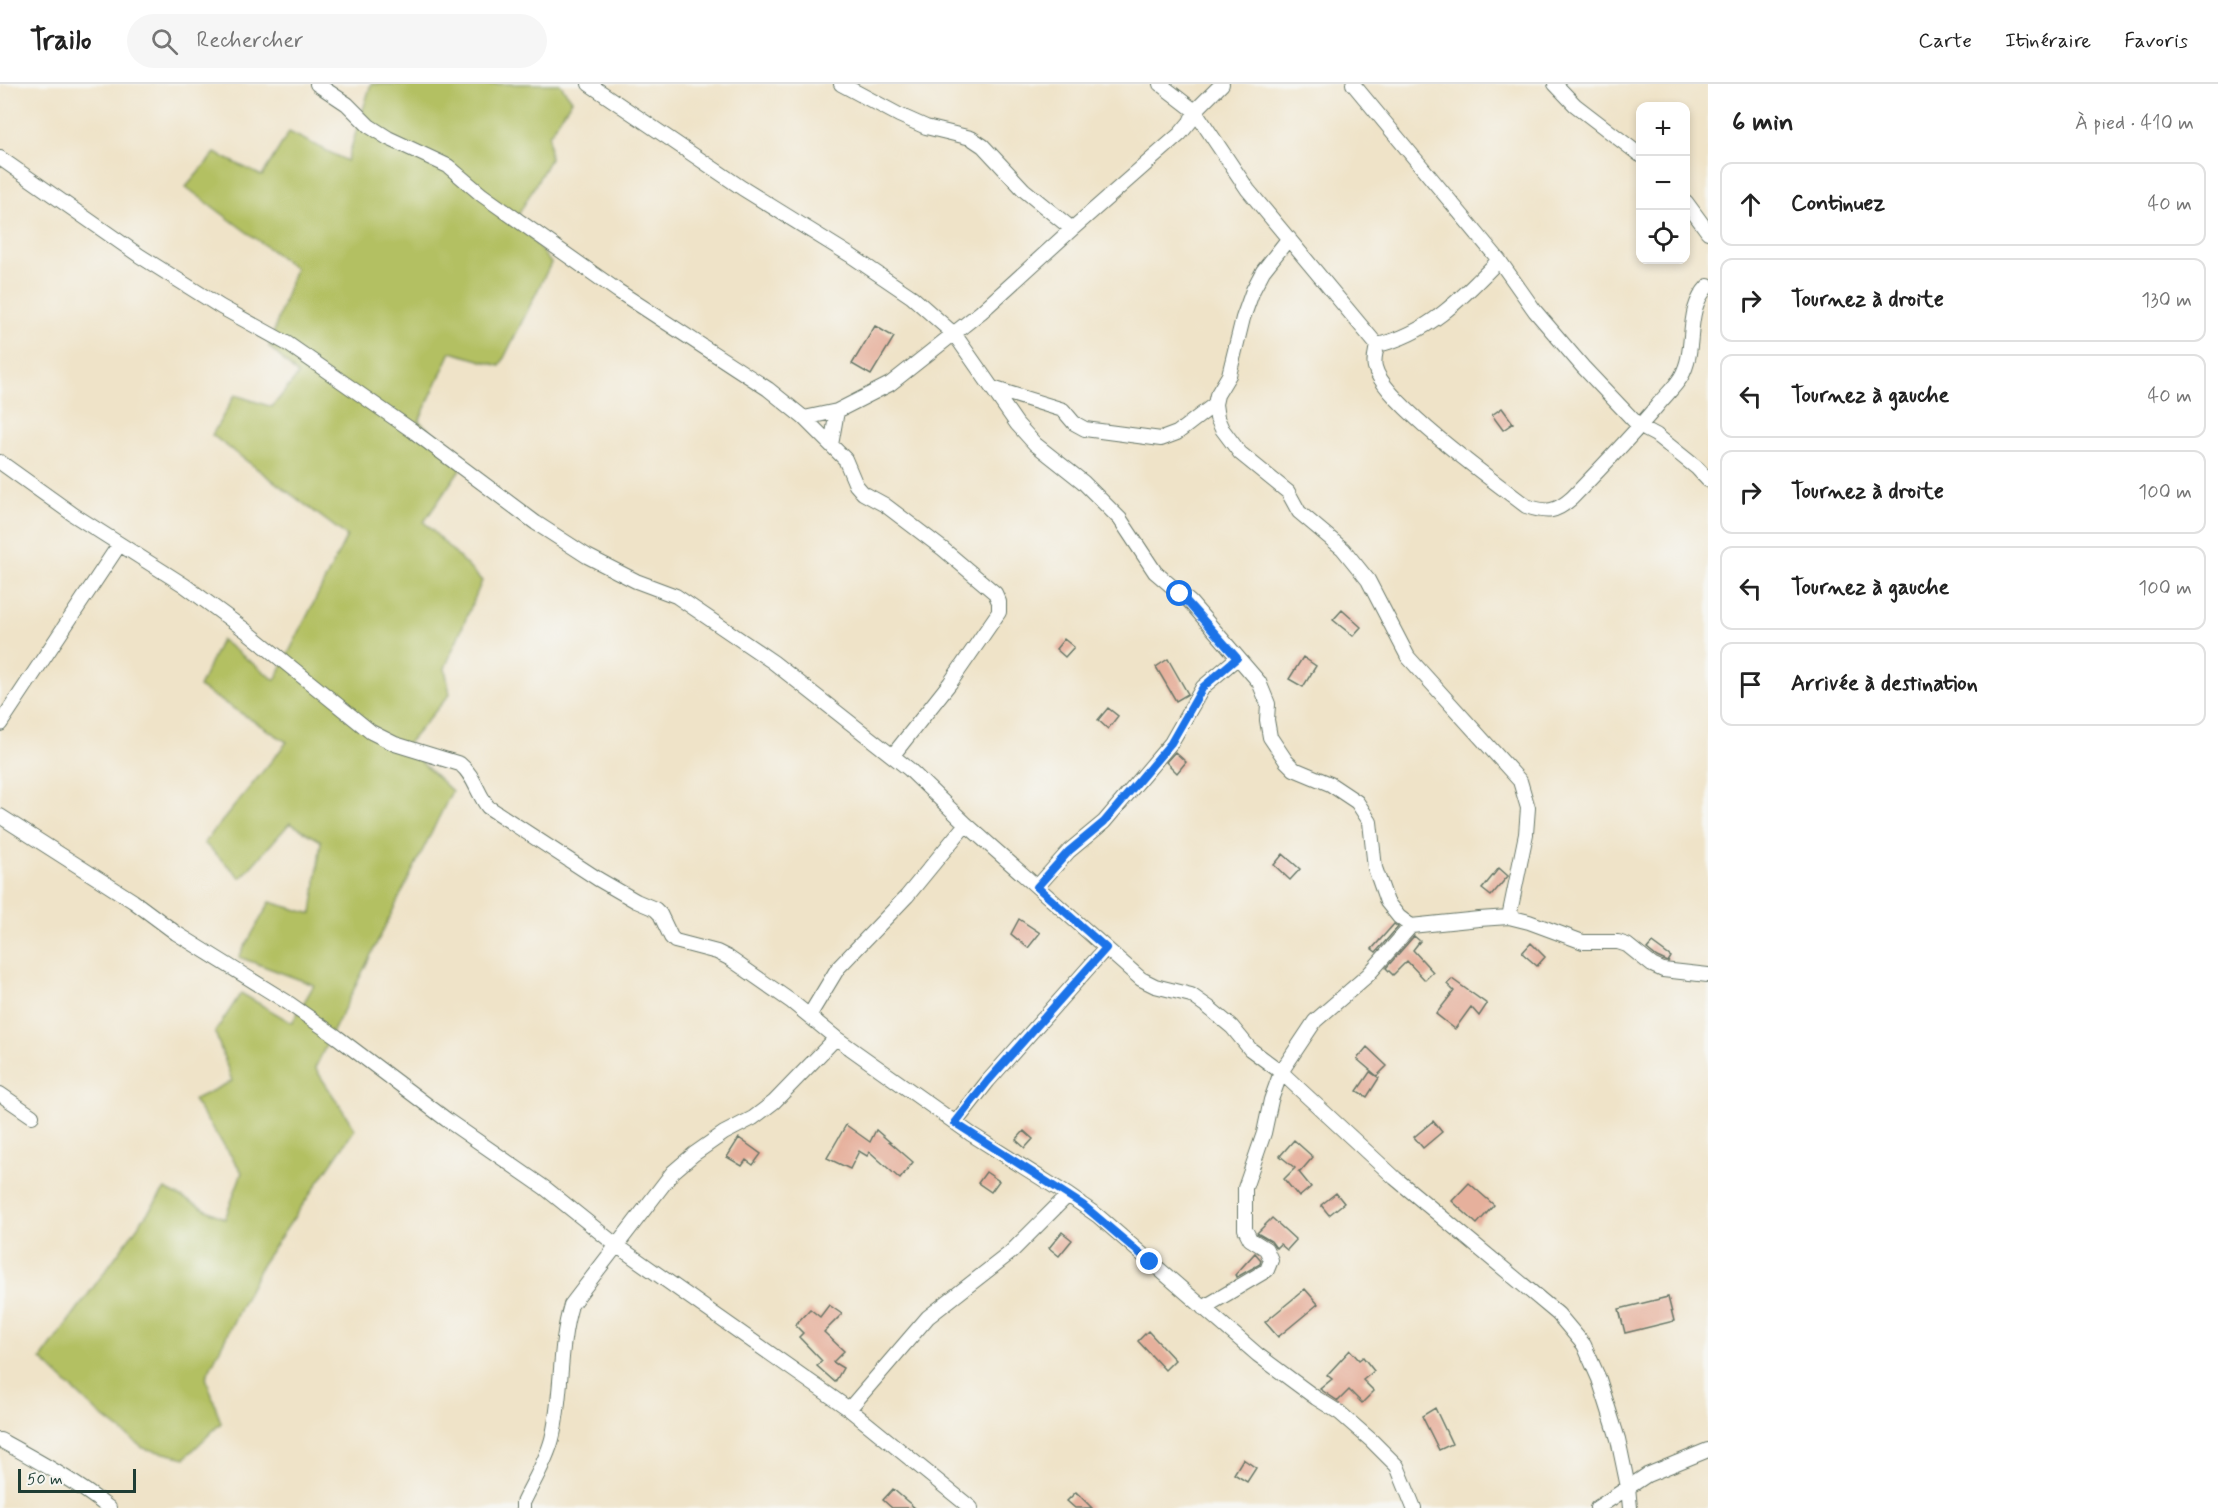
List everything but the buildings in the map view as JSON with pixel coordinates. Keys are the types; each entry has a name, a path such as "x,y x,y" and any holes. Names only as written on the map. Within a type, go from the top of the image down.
{"street":[{"path":"317,84 346,104 369,126 388,138 448,166 482,195 618,291 768,389 804,418 845,459 856,485 863,493 885,505 943,549 995,593 999,602 999,612 962,665 893,755"},
{"path":"589,84 742,188 850,255 912,297 955,335 1017,424 1035,444 1083,482 1120,519 1155,572 1190,602 1259,682 1268,704 1267,720 1270,737 1286,761 1294,769 1330,784 1358,802 1370,822 1374,868 1387,902 1399,917 1411,926 1509,918 1529,922 1582,942 1618,942 1627,945 1652,965 1663,970 1708,975"},
{"path":"841,84 926,127 971,138 983,146 1024,190 1072,229"},
{"path":"1160,84 1195,111 1248,190 1377,345"},
{"path":"804,418 837,411 890,384 955,335 1172,142 1190,122 1195,111 1222,84"},
{"path":"1353,84 1499,260 1542,319 1582,367 1639,426 1656,435 1708,480"},
{"path":"1555,84 1575,105 1636,151"},
{"path":"0,158 140,256 221,307 288,344 413,431 536,523 586,556 636,581 676,596 773,662 893,755 966,824 1141,979 1155,986 1191,995 1208,1007 1232,1027 1250,1049 1281,1072 1395,1178 1558,1314 1584,1345 1599,1379 1618,1440 1630,1508"},
{"path":"1690,207 1708,232"},
{"path":"1289,238 1263,271 1253,290 1243,318 1229,375 1217,395 1216,418 1240,453 1288,492 1299,512 1343,549 1368,580 1408,657 1520,781 1528,808 1526,834 1509,918"},
{"path":"1377,345 1413,334 1461,299 1499,260"},
{"path":"1377,345 1374,357 1375,368 1398,402 1526,506 1544,512 1561,508 1572,498 1681,377 1688,360 1691,320 1696,302 1708,286"},
{"path":"992,388 1063,410 1074,423 1085,429 1161,439 1177,433 1215,404"},
{"path":"831,445 837,411"},
{"path":"0,462 119,545 184,585 245,630 371,732 395,744 460,764 467,770 480,797 488,807 598,879 655,909 675,941 717,952 729,958 955,1123 1098,1216 1258,1355 1340,1413 1372,1441 1402,1475 1408,1498 1414,1508"},
{"path":"0,724 119,545"},
{"path":"1037,887 1069,851 1104,822 1171,743 1203,687 1237,658"},
{"path":"0,816 133,901 176,933 287,1002 337,1037 447,1120 545,1188 616,1245 849,1409 971,1508"},
{"path":"809,1016 838,968 907,897 966,824"},
{"path":"1203,1308 1267,1270 1271,1260 1266,1249 1250,1239 1245,1229 1245,1188 1264,1133 1271,1100 1281,1072 1315,1021 1368,975 1411,926"},
{"path":"955,1123 988,1081 1106,948"},
{"path":"523,1508 533,1481 546,1458 552,1439 558,1402 564,1329 571,1305 673,1172 724,1133 753,1118 774,1102 836,1038"},
{"path":"0,1094 32,1116"},
{"path":"849,1409 928,1317 1010,1253 1068,1195"},
{"path":"0,1440 54,1470 109,1508"},
{"path":"1597,1508 1647,1475 1708,1450"}],"green space":[{"path":"371,84 560,84 572,100 549,135 550,159 516,219 551,263 500,366 451,352 419,421 465,462 424,522 482,581 445,668 450,694 405,747 452,791 315,1068 355,1129 262,1264 206,1377 221,1423 185,1458 143,1448 98,1413 41,1359 165,1189 225,1219 242,1172 193,1100 232,1081 215,1032 241,993 292,1023 314,985 239,957 270,902 312,914 321,841 290,823 241,878 204,843 287,742 199,687 221,640 275,680 347,536 212,435 235,395 272,407 298,375 269,346 295,268 186,187 215,153 262,176 289,132 347,161"}],"route":[{"path":"1150,1262 1083,1205 955,1123 1063,994 1106,948 1037,887 1069,851 1104,822 1171,743 1203,687 1237,658 1190,602 1180,594"}]}
